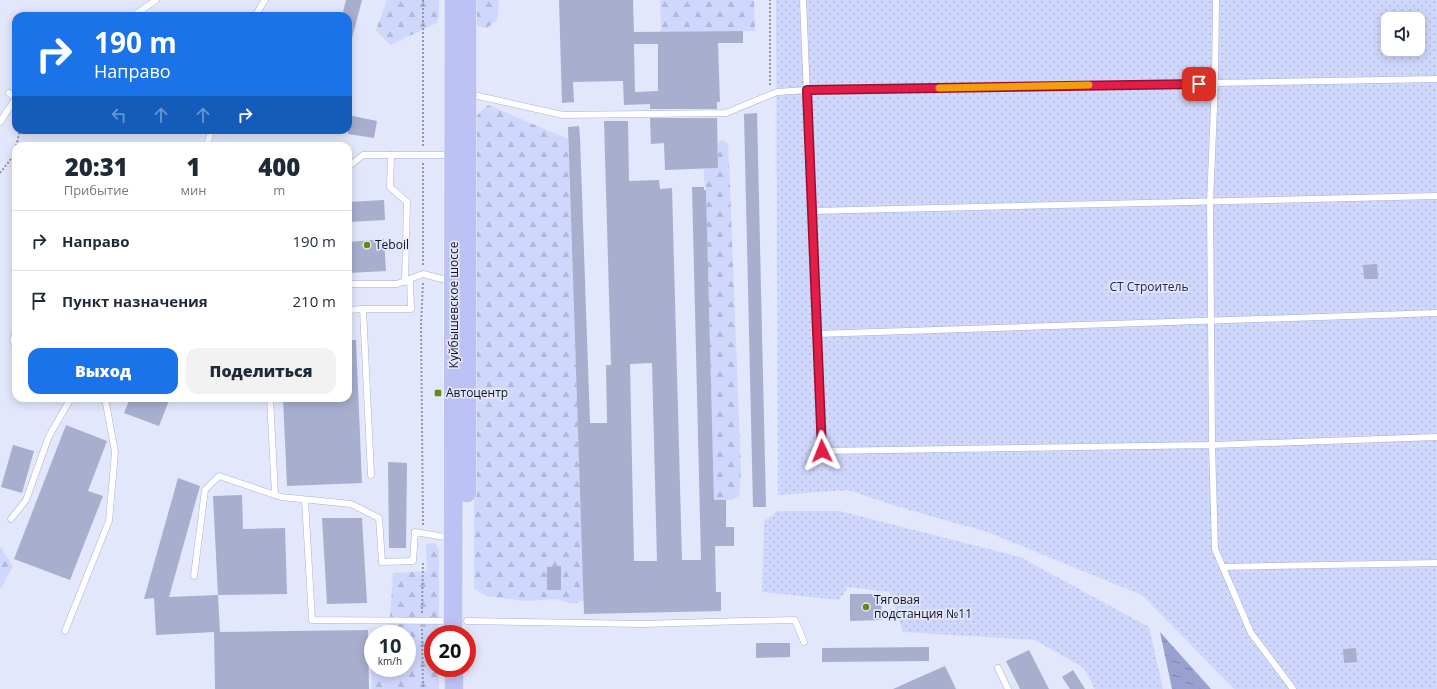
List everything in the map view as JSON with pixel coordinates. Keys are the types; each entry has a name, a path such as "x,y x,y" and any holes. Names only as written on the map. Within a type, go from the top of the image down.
{"main road":[{"name":"Куйбышевское шоссе","path":"454,0 454,538 460,625"},
{"name":"Куйбышевское шоссе","path":"460,625 468,93 467,0"},
{"path":"454,677 454,689"},
{"path":"467,677 467,689"}],"lane":[{"path":"139,12 156,0"},
{"path":"258,12 265,0"},
{"path":"803,0 822,451 1212,445 1437,437"},
{"path":"1216,0 1215,83 1210,202 1212,445 1215,549 1251,633 1293,689"},
{"path":"468,93 563,115 726,112 777,92 807,90 1437,79"},
{"path":"0,122 12,104"},
{"path":"352,164 363,155 453,155"},
{"path":"352,310 411,309 408,281 407,202 390,187 391,155"},
{"path":"812,211 1437,196"},
{"path":"352,284 397,284 423,274 454,282"},
{"path":"363,309 371,475"},
{"path":"817,334 1437,313"},
{"path":"11,519 26,500 49,436 69,402"},
{"path":"64,632 109,521 115,452 106,402"},
{"path":"270,402 275,495"},
{"path":"194,576 205,490 219,476 280,498 350,504 378,518 382,562 413,561 415,532 454,538"},
{"path":"305,500 312,620 422,621 444,625"},
{"path":"1223,568 1437,563"},
{"path":"476,628 795,620 804,642"},
{"path":"998,668 1008,689"}],"path":[{"path":"422,0 423,533"},
{"path":"770,0 770,95"},
{"path":"0,173 12,158"},
{"path":"422,562 423,689"}],"green space":[{"path":"387,0 439,0 439,16 437,23 390,45 376,30"},
{"path":"476,0 499,0 497,20 487,28 476,26"},
{"path":"660,0 754,0 755,31 661,32"},
{"name":"СТ Строитель","path":"776,0 1437,0 1437,689 1234,689 1142,595 987,532 906,509 848,490 778,495"},
{"path":"488,105 568,139 584,600 573,604 556,599 526,601 486,596 474,588 475,117"},
{"path":"722,140 728,144 741,473 739,496 732,500 714,500 706,190 704,180 704,169 717,168 718,142"},
{"path":"778,511 840,511 1020,557 1149,627 1163,689 1095,689 1084,668 1035,640 903,632 890,592 848,587 839,600 762,592 764,521"},
{"path":"435,543 439,550 439,625 424,625 424,677 439,677 439,689 372,689 372,677 416,677 416,625 390,625 393,573 427,571 426,544"},
{"path":"0,546 13,566 0,590"}],"water":[{"path":"1160,632 1211,689 1172,689"}],"building":[{"path":"346,0 362,0 352,38 352,12 343,12"},
{"path":"559,0 633,0 634,32 743,31 743,43 718,43 720,102 717,102 717,109 650,109 650,104 624,105 623,81 573,82 574,102 562,103","holes":["634,44 658,44 658,91 635,92"]},
{"path":"757,113 766,507 753,507 744,114"},
{"path":"352,116 377,121 374,138 348,134 352,134"},
{"path":"650,118 717,118 718,168 665,170 664,143 651,144"},
{"path":"604,121 628,121 629,181 659,180 660,189 672,188 682,560 701,560 692,187 704,187 704,190 706,190 714,500 726,500 726,527 734,527 734,546 715,546 716,592 721,592 721,611 584,614 568,127 579,126 580,138 590,423 607,423 606,365 611,365","holes":["652,363 657,561 634,561 630,364"]},
{"path":"384,200 385,220 352,222 352,202"},
{"path":"384,239 386,271 352,273 352,242"},
{"path":"1377,264 1378,279 1364,279 1363,265"},
{"path":"352,340 356,340 362,483 287,486 283,402 352,402"},
{"path":"128,402 168,402 159,426 124,413"},
{"path":"66,425 107,441 88,491 103,496 70,580 14,559"},
{"path":"13,445 34,451 22,493 1,487"},
{"path":"388,462 407,463 406,548 389,548"},
{"path":"178,478 200,486 169,597 218,595 220,632 364,630 364,677 369,677 369,689 215,689 214,632 156,635 154,598 144,599"},
{"path":"242,495 243,529 285,528 287,594 218,595 213,496"},
{"path":"322,518 362,518 367,603 327,604"},
{"path":"561,566 561,590 547,590 547,567"},
{"name":"Тяговая подстанция №11","path":"850,594 881,594 882,620 850,621"},
{"path":"756,643 790,643 790,657 756,658"},
{"path":"929,647 929,661 822,662 822,648"},
{"path":"1356,648 1357,662 1344,663 1343,649"},
{"path":"1029,650 1049,689 1020,689 1006,661"},
{"path":"945,666 956,689 893,689 929,673"},
{"path":"1073,670 1085,689 1070,689 1062,677"}],"slow traffic":[{"path":"939,88 1089,85"}],"place":[{"name":"Teboil","path":"367,245"},
{"name":"Автоцентр","path":"438,393"},
{"name":"Тяговая подстанция №11","path":"866,607"}],"route":[{"path":"822,451 807,90 1199,84"}]}
